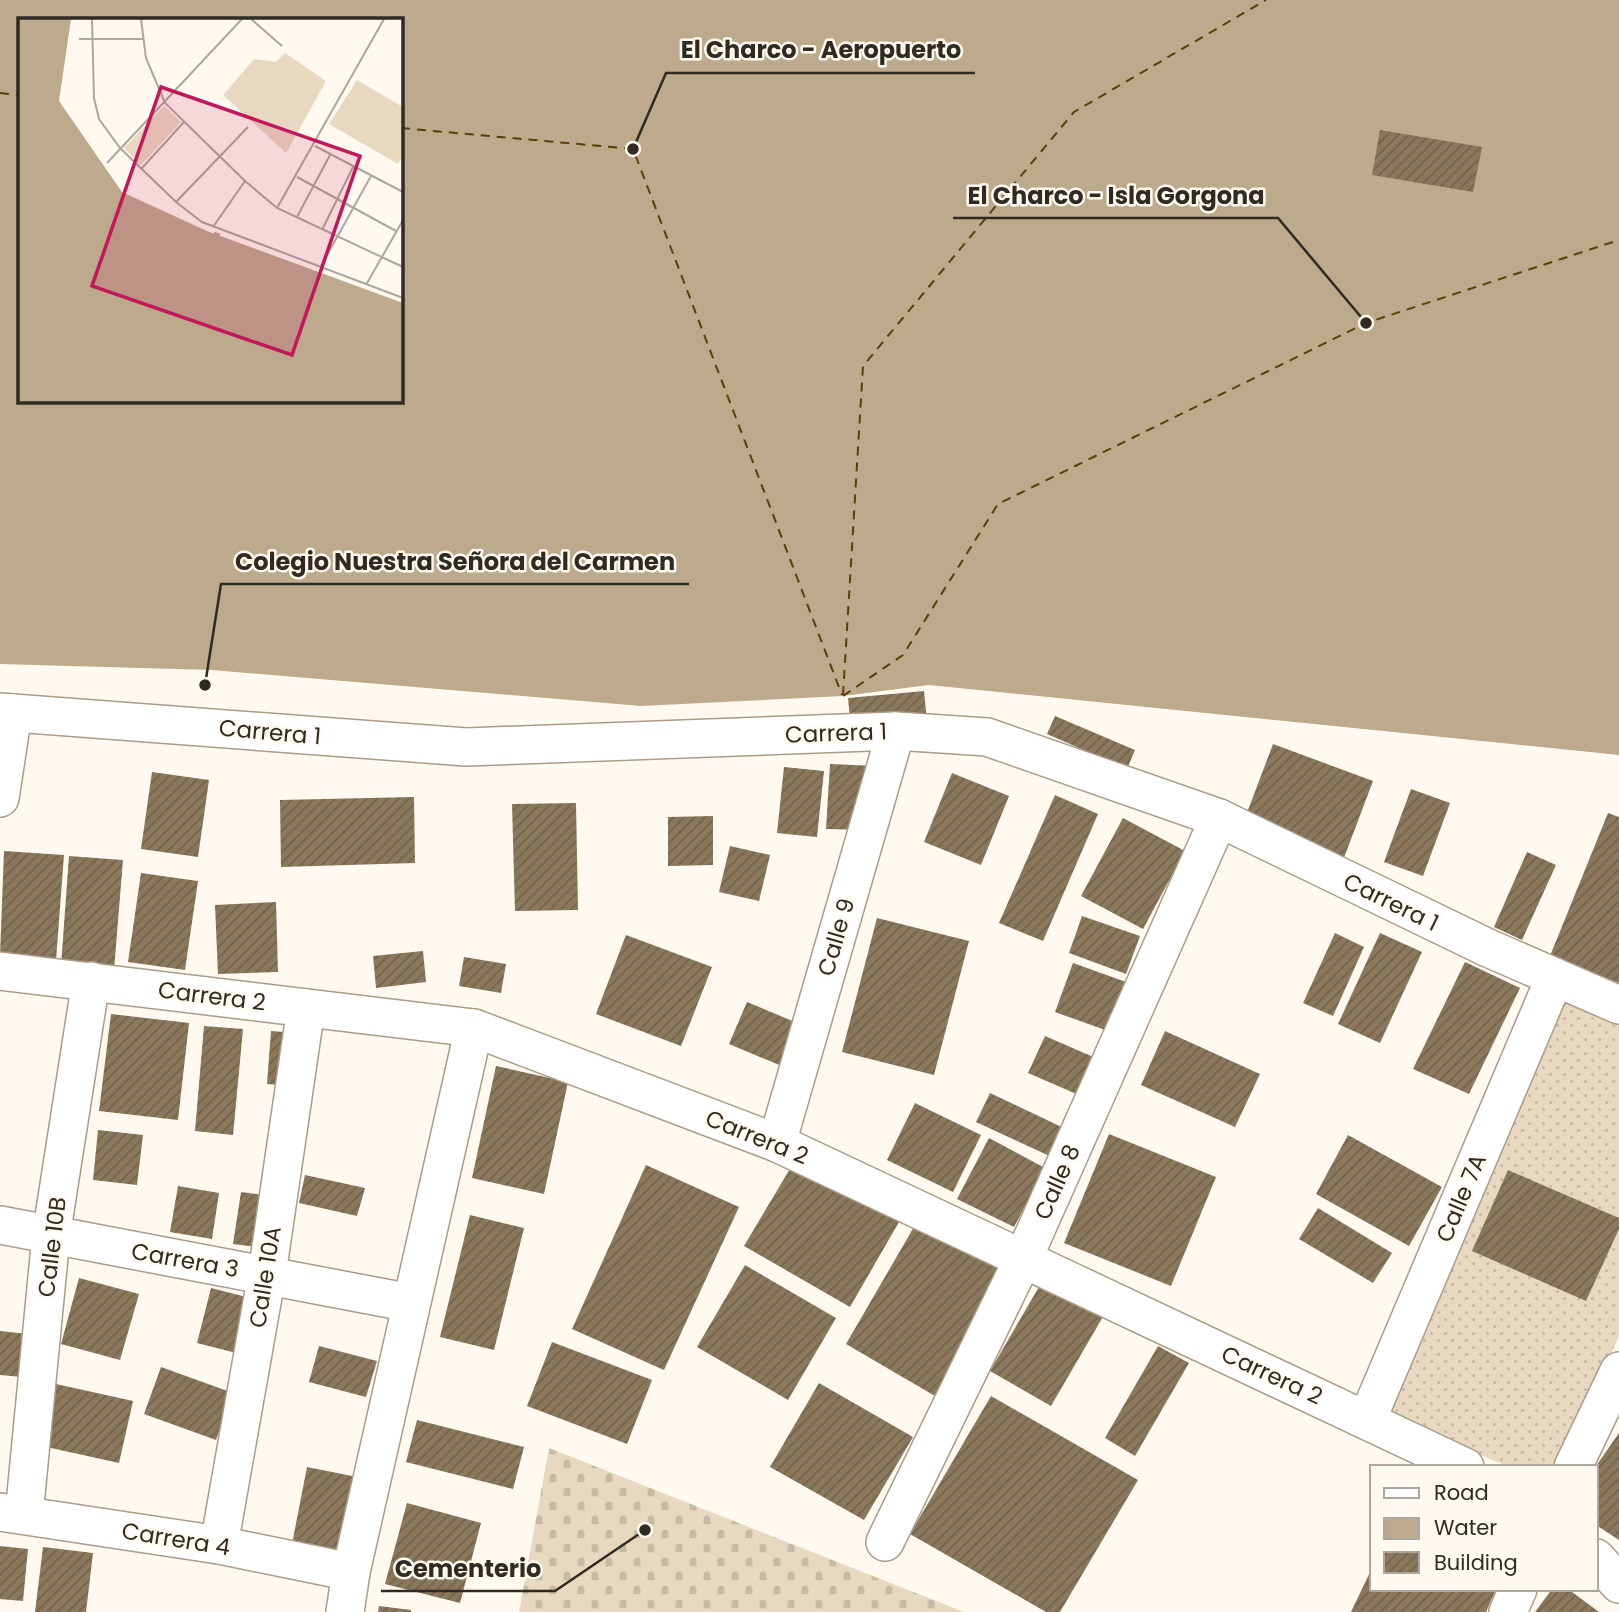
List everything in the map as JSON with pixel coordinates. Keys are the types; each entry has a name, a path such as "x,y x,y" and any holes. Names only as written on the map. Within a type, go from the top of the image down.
{"street":[{"name":"Carrera 1","path":"6,713 466,747 896,730 988,737 1219,818 1475,942 1619,1005"},
{"path":"0,798 6,713"},
{"name":"Calle 9","path":"777,1143 896,730"},
{"name":"Calle 8","path":"885,1542 1023,1259 1219,818"},
{"name":"Carrera 2","path":"0,971 474,1028 777,1143 1461,1465"},
{"name":"Calle 7A","path":"1367,1420 1555,977"},
{"name":"Calle 10B","path":"12,1513 51,1236 91,981"},
{"name":"Calle 10A","path":"219,1545 267,1274 306,1008"},
{"path":"345,1612 351,1572 474,1028"},
{"name":"Carrera 3","path":"0,1225 411,1303"},
{"path":"1574,1465 1619,1371"},
{"name":"Carrera 4","path":"12,1513 219,1545 351,1572"},
{"path":"1598,1560 1619,1584"},
{"path":"1508,1612 1517,1591"}],"green space":[{"path":"1566,999 1619,1025 1619,1336 1562,1465 1504,1465 1384,1414"},
{"path":"549,1448 964,1612 519,1612"}],"water":[{"path":"0,0 1619,0 1619,755 929,685 843,696 641,706 212,670 0,664"}],"building":[{"path":"1380,130 1482,147 1473,192 1372,175"},
{"path":"924,691 927,721 851,729 848,698"},
{"path":"1055,716 1135,750 1127,769 1047,734"},
{"path":"1273,744 1373,781 1342,863 1242,826"},
{"path":"830,764 876,766 872,830 826,829"},
{"path":"784,767 824,771 817,837 777,833"},
{"path":"152,772 209,780 198,857 141,849"},
{"path":"952,773 1009,796 981,865 924,842"},
{"path":"1411,789 1450,803 1423,876 1384,862"},
{"path":"1055,795 1098,814 1043,941 999,923"},
{"path":"414,797 415,863 281,867 280,800"},
{"path":"576,803 578,910 515,911 512,804"},
{"path":"1608,813 1619,817 1619,983 1550,956"},
{"path":"713,816 713,865 668,866 668,817"},
{"path":"1123,818 1185,851 1143,929 1081,896"},
{"path":"730,846 770,855 759,901 719,892"},
{"path":"4,851 64,855 56,960 0,955"},
{"path":"1527,852 1556,865 1522,940 1494,927"},
{"path":"69,856 123,860 114,970 61,966"},
{"path":"141,873 198,881 185,970 128,962"},
{"path":"276,902 278,972 218,974 215,905"},
{"path":"1082,916 1140,936 1126,974 1069,953"},
{"path":"877,918 969,941 934,1075 842,1052"},
{"path":"1335,933 1364,947 1333,1016 1303,1003"},
{"path":"1380,933 1422,952 1380,1043 1338,1024"},
{"path":"626,935 712,967 681,1046 596,1014"},
{"path":"423,951 426,982 376,988 373,956"},
{"path":"464,957 506,964 501,993 459,986"},
{"path":"1465,962 1520,988 1469,1094 1413,1069"},
{"path":"1073,963 1126,982 1108,1031 1055,1012"},
{"path":"747,1002 802,1025 784,1067 729,1044"},
{"path":"111,1014 189,1023 178,1120 99,1111"},
{"path":"204,1026 243,1029 233,1135 195,1131"},
{"path":"271,1031 297,1033 293,1086 267,1084"},
{"path":"1165,1031 1260,1074 1235,1127 1141,1085"},
{"path":"1045,1036 1098,1059 1081,1096 1028,1073"},
{"path":"496,1066 568,1082 544,1194 472,1178"},
{"path":"990,1093 1070,1131 1056,1159 976,1122"},
{"path":"915,1103 981,1135 953,1192 887,1160"},
{"path":"98,1130 143,1135 137,1185 93,1180"},
{"path":"1109,1134 1216,1177 1171,1286 1064,1243"},
{"path":"1348,1135 1442,1187 1409,1246 1316,1194"},
{"path":"989,1138 1045,1168 1014,1227 957,1199"},
{"path":"794,1162 899,1222 850,1307 744,1246"},
{"path":"646,1165 739,1207 664,1370 572,1329"},
{"path":"1508,1170 1619,1218 1619,1229 1586,1301 1472,1251"},
{"path":"305,1175 365,1188 357,1216 299,1203"},
{"path":"178,1186 219,1193 212,1239 170,1232"},
{"path":"241,1192 273,1196 265,1248 233,1244"},
{"path":"1318,1208 1392,1253 1373,1283 1299,1239"},
{"path":"470,1215 524,1228 494,1350 440,1337"},
{"path":"918,1220 1008,1272 935,1396 846,1344"},
{"path":"745,1265 836,1318 788,1400 697,1347"},
{"path":"79,1278 139,1294 120,1360 61,1344"},
{"path":"1043,1280 1104,1315 1051,1406 990,1371"},
{"path":"211,1288 258,1300 244,1355 197,1343"},
{"path":"0,1331 27,1334 22,1377 0,1375"},
{"path":"552,1342 652,1380 627,1444 527,1406"},
{"path":"319,1346 377,1361 366,1397 309,1382"},
{"path":"1158,1346 1189,1363 1135,1456 1105,1438"},
{"path":"161,1367 233,1393 216,1440 144,1414"},
{"path":"819,1383 913,1437 864,1520 770,1467"},
{"path":"56,1384 133,1401 119,1463 42,1446"},
{"path":"991,1396 1138,1480 1060,1612 1046,1612 910,1534"},
{"path":"417,1420 524,1447 513,1489 406,1462"},
{"path":"1619,1433 1619,1540 1598,1526 1597,1465"},
{"path":"307,1467 362,1478 347,1554 292,1544"},
{"path":"407,1503 481,1523 460,1603 385,1584"},
{"path":"0,1546 28,1549 23,1601 0,1599"},
{"path":"43,1547 93,1553 86,1612 35,1612"},
{"path":"1370,1572 1370,1591 1495,1591 1486,1612 1351,1612"},
{"path":"1551,1591 1571,1591 1599,1612 1535,1612"},
{"path":"379,1606 411,1610 411,1612 378,1612"}],"ferry route":[{"path":"843,695 863,366 1074,112 1266,0"},
{"path":"0,93 18,95"},
{"path":"402,128 633,149 842,695"},
{"path":"843,696 903,655 998,504 1366,323 1619,240"}],"place":[{"name":"El Charco - Aeropuerto","path":"633,149"},
{"name":"El Charco - Isla Gorgona","path":"1366,323"},
{"name":"Colegio Nuestra Señora del Carmen","path":"205,685"},
{"name":"Cementerio","path":"645,1530"}]}
